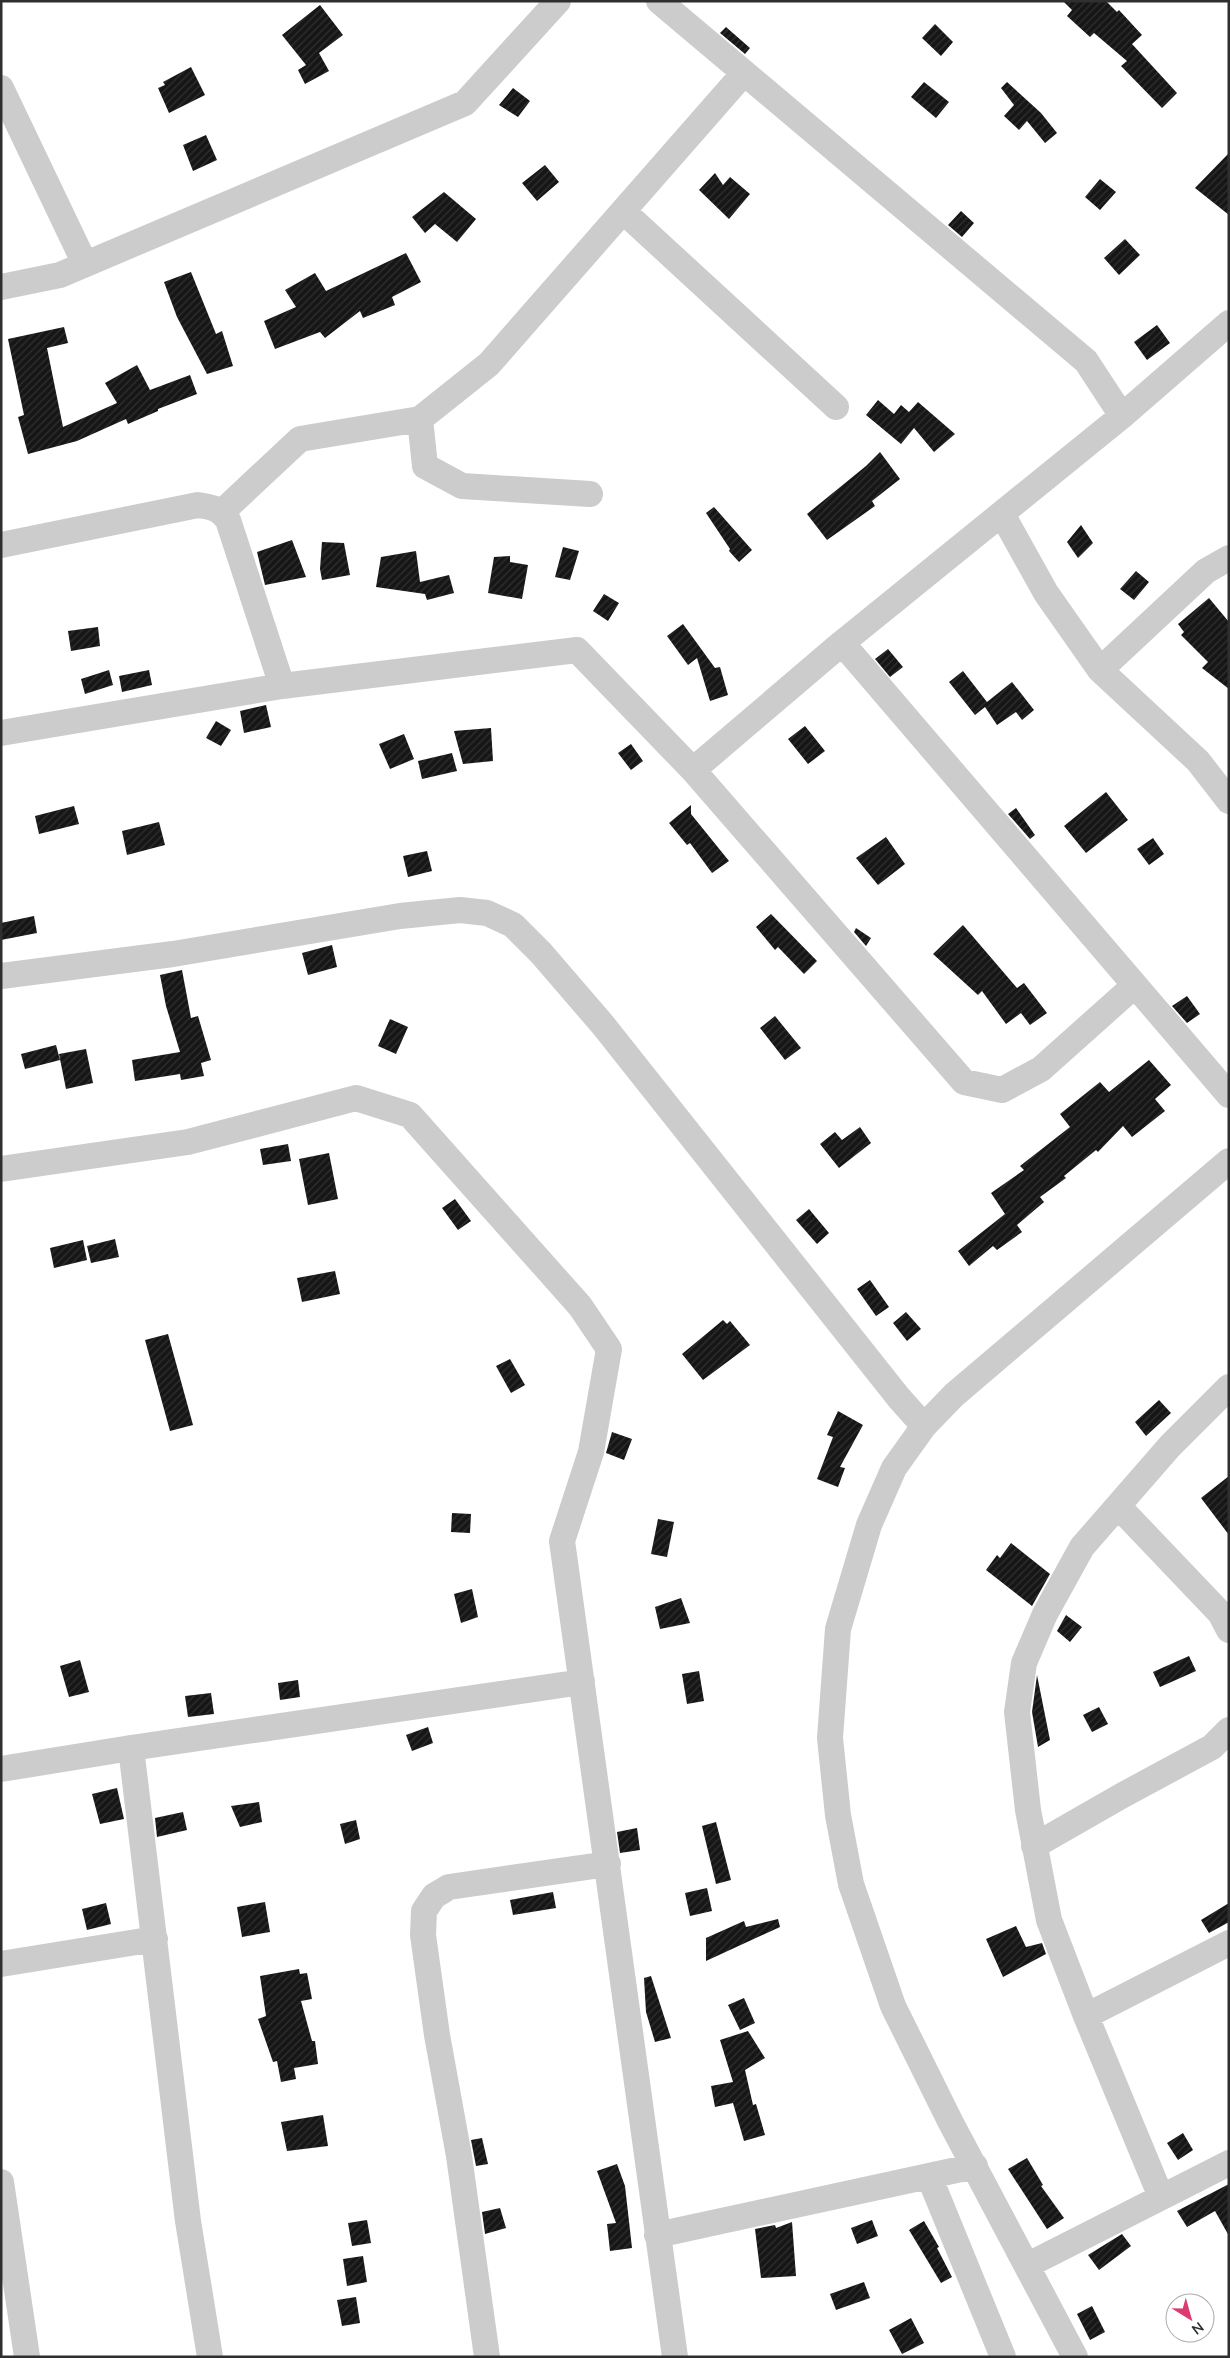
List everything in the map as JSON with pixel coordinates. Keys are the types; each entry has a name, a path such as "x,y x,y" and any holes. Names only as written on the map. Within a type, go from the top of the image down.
{"street":[{"path":"1,287 60,275 464,103 558,1"},
{"path":"659,1 1086,361 1122,416"},
{"path":"222,512 300,439 420,419 489,364 744,72"},
{"path":"1,88 85,264"},
{"path":"623,211 836,407"},
{"path":"693,770 842,643 1122,416 1229,323"},
{"path":"420,419 425,466 462,486 590,494"},
{"path":"1,545 198,505 214,507 222,512 228,520 282,686"},
{"path":"1002,514 1046,593 1100,670 1198,761 1229,801"},
{"path":"1100,670 1206,570 1229,558"},
{"path":"842,643 1229,1095"},
{"path":"1,733 282,686 577,650 693,770 964,1082 1002,1090 1041,1069 1134,986"},
{"path":"1,976 173,954 408,915 460,910 487,913 513,925 541,952 604,1025 899,1398 924,1426"},
{"path":"1,1169 188,1142 356,1098 410,1115 580,1306 608,1349 591,1452 562,1541 675,2357"},
{"path":"1075,2357 893,2006 871,1946 851,1884 838,1815 830,1738 838,1628 869,1524 894,1468 924,1426 954,1395 1229,1161"},
{"path":"1161,2197 1086,2016 1049,1920 1034,1846 1017,1712 1024,1663 1045,1614 1082,1547 1170,1446 1229,1387"},
{"path":"1118,1506 1220,1613 1229,1630"},
{"path":"1,1769 131,1748 582,1682"},
{"path":"1034,1846 1123,1794 1212,1747 1229,1730"},
{"path":"131,1748 188,2222 210,2357"},
{"path":"487,2357 459,2156 437,2035 423,1935 424,1911 434,1896 449,1887 608,1864"},
{"path":"1,1964 155,1939"},
{"path":"1086,2016 1229,1943"},
{"path":"1028,2265 1229,2163"},
{"path":"658,2235 975,2166"},
{"path":"929,2176 1003,2357"},
{"path":"1,2182 27,2357"}],"building":[{"path":"1063,1 1106,1 1117,12 1119,10 1142,35 1132,44 1177,93 1162,108 1121,66 1127,61 1094,33 1090,37 1067,16 1072,10"},
{"path":"320,5 343,35 319,53 329,71 305,84 298,70 306,65 282,35"},
{"path":"935,24 953,42 941,56 922,38"},
{"path":"726,27 750,48 745,54 720,33"},
{"path":"191,67 205,95 169,113 158,88 165,85 163,82"},
{"path":"924,82 949,102 936,118 911,97"},
{"path":"1007,82 1041,113 1057,133 1045,143 1027,121 1019,130 1004,116 1014,105 1001,88"},
{"path":"513,88 530,101 518,117 499,105"},
{"path":"206,135 217,160 193,171 183,145"},
{"path":"1229,153 1229,215 1195,188"},
{"path":"545,165 559,182 537,201 522,183"},
{"path":"715,173 723,185 730,177 750,194 729,219 699,190"},
{"path":"1100,179 1116,192 1100,210 1085,197"},
{"path":"444,192 476,219 457,242 435,224 425,233 412,217"},
{"path":"961,211 974,223 962,237 948,225"},
{"path":"1125,239 1140,255 1119,275 1104,258"},
{"path":"406,253 421,282 392,297 395,305 363,318 360,311 325,338 320,332 275,349 264,321 296,307 285,290 315,273 326,291"},
{"path":"191,272 216,334 222,331 233,366 207,374 177,317 164,282"},
{"path":"1157,325 1170,343 1147,360 1134,342"},
{"path":"64,327 68,343 47,348 63,427 117,403 105,383 137,365 150,390 190,375 197,394 158,409 158,411 128,424 126,419 77,441 28,454 18,417 24,415 8,339"},
{"path":"878,400 894,414 901,405 909,412 918,402 955,434 934,452 914,428 901,444 866,415"},
{"path":"880,452 900,479 872,501 875,506 827,540 807,514 866,466"},
{"path":"714,507 752,550 739,562 729,551 730,549 706,513"},
{"path":"1081,525 1093,543 1078,558 1067,542"},
{"path":"292,540 306,577 265,585 257,552"},
{"path":"322,542 344,543 350,575 322,580 320,569"},
{"path":"563,547 579,551 570,580 555,577"},
{"path":"416,551 420,582 449,575 454,593 427,600 425,594 376,587 381,557"},
{"path":"510,556 510,562 528,565 522,599 488,593 494,557"},
{"path":"1136,571 1149,582 1134,600 1120,589"},
{"path":"604,594 619,603 608,621 593,611"},
{"path":"1209,598 1229,622 1229,689 1202,668 1208,662 1181,635 1184,632 1178,624"},
{"path":"683,624 715,668 720,667 728,695 710,701 697,658 688,665 667,636"},
{"path":"98,627 100,646 71,651 68,631"},
{"path":"888,649 903,667 890,677 875,659"},
{"path":"109,670 113,685 85,694 81,679"},
{"path":"149,670 152,685 122,692 119,676"},
{"path":"963,671 987,702 1012,682 1034,710 1022,720 1016,712 997,725 985,707 975,715 949,682"},
{"path":"266,705 271,727 244,733 240,711"},
{"path":"216,721 231,730 221,746 206,738"},
{"path":"805,726 825,751 808,764 788,739"},
{"path":"491,728 493,761 463,764 454,731"},
{"path":"404,734 414,759 390,769 379,744"},
{"path":"631,744 643,761 631,770 618,753"},
{"path":"452,753 457,771 422,779 418,761"},
{"path":"1106,792 1128,820 1086,853 1064,826"},
{"path":"691,805 691,814 729,861 712,873 690,843 687,845 669,823"},
{"path":"74,806 79,824 39,834 35,816"},
{"path":"1016,808 1035,835 1030,839 1008,814"},
{"path":"159,822 165,845 127,855 122,831"},
{"path":"886,837 905,864 878,885 856,858"},
{"path":"1153,838 1164,854 1149,865 1137,849"},
{"path":"427,851 432,871 408,877 403,856"},
{"path":"771,914 817,961 804,974 778,947 775,950 756,927"},
{"path":"34,916 37,933 1,940 1,923"},
{"path":"963,925 1017,988 1024,983 1047,1013 1030,1025 1021,1013 1006,1024 982,991 978,995 933,954"},
{"path":"856,928 871,938 866,946 854,932"},
{"path":"332,945 337,967 308,975 302,953"},
{"path":"182,970 191,1018 198,1016 211,1060 201,1063 204,1076 181,1080 180,1074 135,1081 132,1060 180,1052 166,1006 160,975"},
{"path":"1187,996 1200,1014 1187,1023 1172,1006"},
{"path":"775,1016 801,1048 785,1060 760,1028"},
{"path":"390,1019 408,1027 396,1054 378,1046"},
{"path":"56,1045 60,1060 25,1069 21,1054"},
{"path":"86,1049 93,1083 66,1089 59,1054"},
{"path":"1149,1060 1171,1085 1155,1099 1165,1111 1132,1137 1123,1126 1098,1152 1096,1150 1064,1176 1066,1178 1040,1197 1044,1202 1017,1225 1022,1232 997,1250 993,1246 969,1266 958,1251 1005,1214 991,1193 1024,1170 1020,1166 1070,1127 1060,1114 1100,1082 1109,1092"},
{"path":"860,1127 871,1143 839,1168 820,1144 835,1132 842,1140"},
{"path":"288,1144 291,1161 263,1165 260,1149"},
{"path":"329,1153 338,1199 308,1205 299,1159"},
{"path":"455,1199 471,1221 458,1230 442,1208"},
{"path":"809,1209 829,1233 817,1244 796,1220"},
{"path":"115,1239 119,1257 91,1263 87,1246"},
{"path":"83,1240 87,1260 54,1268 50,1248"},
{"path":"335,1271 340,1294 302,1302 297,1278"},
{"path":"870,1280 889,1307 876,1316 857,1289"},
{"path":"906,1312 921,1329 907,1341 893,1323"},
{"path":"723,1320 727,1324 730,1321 750,1345 703,1380 682,1354"},
{"path":"168,1334 193,1425 170,1431 145,1340"},
{"path":"510,1359 525,1385 511,1393 496,1366"},
{"path":"1159,1400 1171,1413 1146,1436 1135,1422"},
{"path":"838,1411 863,1425 840,1467 845,1468 838,1487 817,1479 833,1437 827,1435"},
{"path":"612,1432 632,1439 624,1460 606,1453"},
{"path":"1229,1476 1229,1535 1201,1498"},
{"path":"452,1513 471,1514 470,1533 451,1532"},
{"path":"658,1519 674,1522 667,1557 651,1554"},
{"path":"1011,1543 1050,1574 1032,1606 986,1570 997,1555 1000,1558"},
{"path":"472,1589 478,1617 461,1623 454,1594"},
{"path":"681,1598 690,1623 660,1629 655,1607"},
{"path":"1066,1615 1082,1627 1070,1642 1057,1631"},
{"path":"1189,1656 1196,1671 1160,1687 1153,1672"},
{"path":"80,1660 89,1692 69,1697 60,1666"},
{"path":"699,1671 704,1701 687,1704 682,1674"},
{"path":"1037,1675 1050,1740 1038,1747 1032,1712"},
{"path":"298,1680 300,1697 280,1700 278,1683"},
{"path":"211,1693 214,1714 188,1717 185,1696"},
{"path":"1099,1707 1108,1724 1092,1732 1083,1715"},
{"path":"428,1727 433,1743 412,1751 406,1735"},
{"path":"117,1788 124,1819 100,1824 92,1794"},
{"path":"259,1802 262,1822 240,1827 231,1806"},
{"path":"183,1812 187,1830 157,1837 155,1818"},
{"path":"356,1820 360,1839 345,1844 340,1824"},
{"path":"716,1822 731,1880 716,1884 702,1826"},
{"path":"637,1828 640,1850 620,1853 617,1832"},
{"path":"707,1888 712,1911 690,1916 685,1893"},
{"path":"553,1892 556,1908 513,1915 510,1900"},
{"path":"265,1902 270,1932 242,1937 237,1907"},
{"path":"106,1903 111,1924 87,1930 82,1909"},
{"path":"1229,1903 1229,1922 1209,1933 1201,1920"},
{"path":"778,1919 780,1927 706,1961 706,1938 744,1921 746,1927"},
{"path":"1016,1926 1026,1947 1042,1943 1046,1954 1003,1977 986,1939"},
{"path":"299,1969 300,1974 307,1973 312,1999 301,2001 312,2041 315,2041 318,2064 294,2068 296,2079 281,2082 277,2061 273,2062 258,2019 266,2016 260,1976"},
{"path":"651,1976 671,2038 655,2042 646,2012 644,1978"},
{"path":"744,1998 755,2023 740,2030 728,2005"},
{"path":"748,2031 765,2058 745,2070 753,2105 756,2104 765,2135 744,2141 733,2103 715,2107 711,2086 733,2082 720,2040"},
{"path":"323,2115 328,2146 287,2151 281,2122"},
{"path":"1183,2133 1193,2150 1178,2160 1167,2143"},
{"path":"482,2138 488,2164 476,2166 471,2140"},
{"path":"1027,2158 1043,2185 1041,2186 1064,2218 1047,2229 1008,2169"},
{"path":"617,2164 625,2186 632,2248 610,2251 607,2224 616,2223 597,2171"},
{"path":"1229,2184 1229,2236 1215,2211 1187,2227 1177,2211"},
{"path":"500,2208 506,2228 485,2234 482,2212"},
{"path":"367,2220 371,2243 352,2246 348,2223"},
{"path":"872,2220 878,2236 857,2244 851,2228"},
{"path":"924,2221 939,2247 937,2248 952,2277 941,2283 909,2230"},
{"path":"792,2222 796,2276 761,2278 755,2229 775,2225 776,2228"},
{"path":"1122,2234 1131,2246 1099,2270 1088,2255"},
{"path":"363,2256 367,2282 347,2286 343,2259"},
{"path":"864,2282 870,2298 836,2310 830,2294"},
{"path":"356,2297 360,2323 342,2326 337,2300"},
{"path":"1092,2306 1105,2332 1090,2340 1077,2314"},
{"path":"911,2318 924,2343 902,2354 889,2330"}]}
